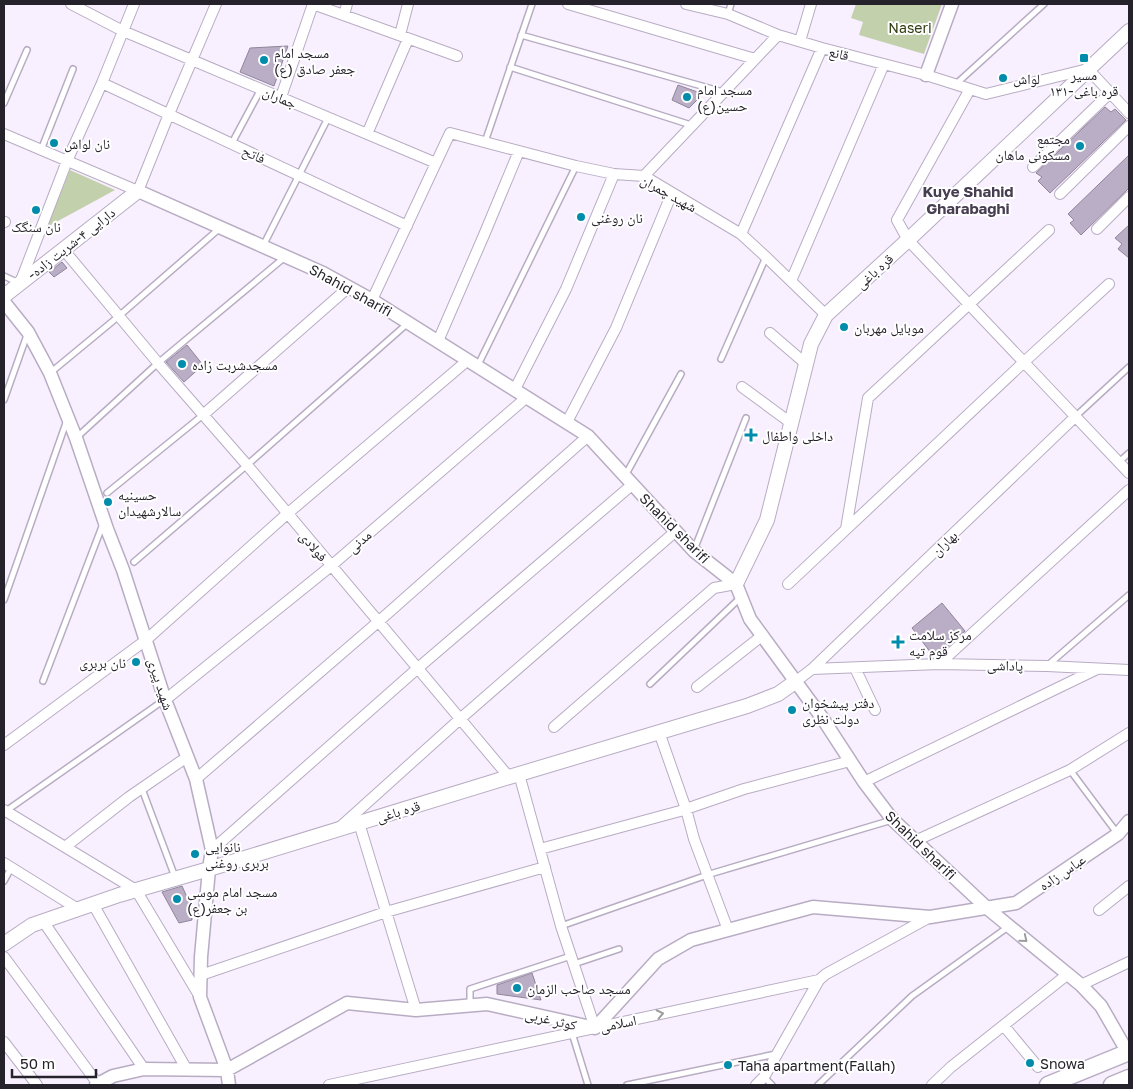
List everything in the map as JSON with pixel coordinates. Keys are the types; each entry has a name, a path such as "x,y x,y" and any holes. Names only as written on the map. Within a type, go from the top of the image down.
{"main road":[{"name":"قره باغی","path":"738,590 767,520 811,344 826,315 1129,31"},
{"name":"-دارایی ۴-شربت زاده","path":"4,296 138,191"},
{"name":"قره باغی","path":"4,944 32,925 93,904 747,706 778,694 795,682"},
{"path":"1048,1085 1129,1054"},
{"path":"1112,1085 1129,1078"}],"street":[{"name":"جماران","path":"71,4 124,31 436,163"},
{"path":"20,283 67,161 102,83 134,4"},
{"path":"4,134 138,191 216,4"},
{"path":"281,97 313,4 457,56"},
{"path":"344,15 347,4"},
{"path":"367,134 404,37 408,4"},
{"path":"568,4 755,59"},
{"name":"قانع","path":"686,4 728,14 778,35 926,75 986,94 1088,69"},
{"path":"800,41 811,4"},
{"path":"926,75 952,4"},
{"path":"644,176 778,35"},
{"path":"741,234 822,48"},
{"path":"791,281 884,64"},
{"path":"1088,69 1129,113"},
{"name":"فاتح","path":"102,83 407,226"},
{"path":"970,89 897,220 908,240 1129,473"},
{"path":"1033,167 1110,93"},
{"path":"1060,194 1129,126"},
{"name":"شهید چمران","path":"436,163 450,133 576,166 614,174 644,176 741,234 826,315"},
{"path":"438,341 519,151"},
{"path":"372,300 436,163"},
{"path":"515,389 566,288 614,174"},
{"name":"Shahid sharifi","path":"138,191 286,256 349,287 588,436 694,551 738,590 750,619 823,719 864,782 892,819 987,908 1081,985 1101,1006 1129,1054"},
{"path":"567,422 616,328 672,193"},
{"path":"1097,229 1129,197"},
{"path":"846,529 868,398 1049,230"},
{"name":"فولادی","path":"63,248 460,719 514,775"},
{"path":"788,584 1024,362 1110,284"},
{"path":"203,415 349,287"},
{"name":"شهید پیری","path":"4,302 28,332 50,373 68,417 123,570 165,700 196,779 212,850 201,956 200,997 227,1070 229,1085"},
{"path":"770,333 806,364"},
{"path":"4,744 146,640 287,514 473,363"},
{"path":"742,387 791,423"},
{"name":"مدنی","path":"165,700 331,566 527,397"},
{"name":"بهاران","path":"812,669 1076,416"},
{"path":"196,779 378,622 588,436"},
{"path":"212,850 629,480"},
{"path":"939,664 1129,490"},
{"path":"336,830 676,531"},
{"path":"554,727 714,588 738,590"},
{"path":"697,687 763,635"},
{"name":"پاداشی","path":"812,669 939,664 1129,670"},
{"path":"855,668 875,710"},
{"path":"795,682 812,669"},
{"path":"864,782 1098,669"},
{"path":"659,732 686,809 694,839 728,930"},
{"path":"915,841 1070,770 1129,732"},
{"path":"65,847 142,788 188,757"},
{"path":"540,849 686,809 744,789 850,760"},
{"path":"514,775 540,849 562,926 595,1028"},
{"path":"5,810 136,890 200,997"},
{"name":"عباس زاده","path":"987,908 1016,903 1118,834 1129,821"},
{"path":"359,823 416,1010"},
{"path":"8,865 78,909"},
{"path":"200,974 386,912 545,867"},
{"path":"1099,910 1129,886"},
{"path":"93,904 187,1070"},
{"name":"کوثر غربی","path":"97,1085 113,1076 144,1069 227,1070 346,1003 416,1010 487,1004 595,1028 658,959 691,940 814,907 930,917 987,908"},
{"name":"اسلامی","path":"756,1085 764,1077 820,980 826,974 930,917"},
{"path":"43,921 144,1069"},
{"path":"4,957 97,1085"},
{"path":"1081,985 1129,962"},
{"path":"932,1085 1068,974"},
{"name":"اسلامی","path":"329,1085 820,980"},
{"path":"1004,1026 1038,1067"},
{"path":"4,1042 37,1085"}],"lane":[{"path":"485,142 532,4"},
{"path":"728,14 731,4"},
{"path":"956,84 1044,4"},
{"path":"521,35 723,92"},
{"path":"4,104 27,50"},
{"path":"510,67 692,125"},
{"path":"41,150 73,69"},
{"path":"232,144 262,89"},
{"path":"263,246 328,117"},
{"path":"473,363 576,166"},
{"path":"50,373 221,228"},
{"path":"76,438 158,363 286,256"},
{"path":"721,359 766,257"},
{"path":"4,276 20,283"},
{"path":"134,562 409,323"},
{"path":"4,400 28,332"},
{"path":"1076,416 1129,367"},
{"path":"629,480 681,374"},
{"path":"107,493 203,415"},
{"path":"4,600 68,417"},
{"path":"694,551 746,418"},
{"path":"1119,462 1129,453"},
{"path":"43,681 104,521"},
{"path":"650,684 738,590"},
{"path":"1047,666 1129,595"},
{"path":"5,810 165,700"},
{"path":"1070,770 1118,834"},
{"path":"142,788 175,879"},
{"path":"562,926 707,875 892,819"},
{"path":"4,881 8,865"},
{"path":"818,1085 912,996 1009,926"},
{"path":"470,1006 470,989 619,949"},
{"path":"572,1033 588,1085"},
{"path":"627,1085 654,1082 778,1054"},
{"path":"764,1077 772,1085"}],"green space":[{"name":"Naseri","path":"856,4 942,4 924,54 859,35 863,22 851,18"},
{"path":"70,170 115,190 47,227"}],"building":[{"name":"مسجد امام جعفر صادق (ع)","path":"288,46 274,86 240,72 250,48"},
{"name":"مسجد امام حسین(ع)","path":"678,85 703,94 689,108 672,100"},
{"name":"مجتمع مسکونی ماهان","path":"1105,107 1111,112 1115,109 1126,120 1050,193 1038,181 1042,177 1036,173"},
{"path":"1129,155 1129,188 1081,235 1070,223 1074,220 1068,214"},
{"path":"1129,225 1129,258 1118,249 1122,244 1115,238"},
{"path":"62,262 67,268 54,277 49,272"},
{"name":"مسجدشربت زاده","path":"187,345 203,365 184,382 166,362"},
{"path":"942,603 965,631 934,657 912,628"},
{"name":"مسجد امام موسی بن جعفر(ع)","path":"182,886 191,906 192,920 179,923 162,892"},
{"name":"مسجد صاحب الزمان","path":"532,973 541,1000 497,994 497,985"}],"place":[{"name":"مسیر ۱۳۱-قره باغی","path":"1084,58"},
{"name":"مسجد امام جعفر صادق (ع)","path":"264,60"},
{"name":"لواش","path":"1003,78"},
{"name":"مسجد امام حسین(ع)","path":"687,97"},
{"name":"نان لواش","path":"54,143"},
{"name":"مجتمع مسکونی ماهان","path":"1080,146"},
{"name":"نان سنگک","path":"36,210"},
{"name":"نان روغنی","path":"581,217"},
{"name":"موبایل مهربان","path":"844,327"},
{"name":"مسجدشربت زاده","path":"182,364"},
{"name":"داخلی واطفال","path":"751,435"},
{"name":"حسینیه سالارشهیدان","path":"108,502"},
{"name":"مرکز سلامت قوم تپه","path":"898,642"},
{"name":"نان بربری","path":"136,662"},
{"name":"دفتر پیشخوان دولت نظری","path":"792,710"},
{"name":"نانوایی بربری روغنی","path":"195,854"},
{"name":"مسجد امام موسی بن جعفر(ع)","path":"177,899"},
{"name":"مسجد صاحب الزمان","path":"517,988"},
{"name":"Snowa","path":"1030,1063"},
{"name":"Taha apartment(Fallah)","path":"728,1065"}],"district":[{"name":"Kuye Shahid Gharabaghi","path":"968,200"}]}
